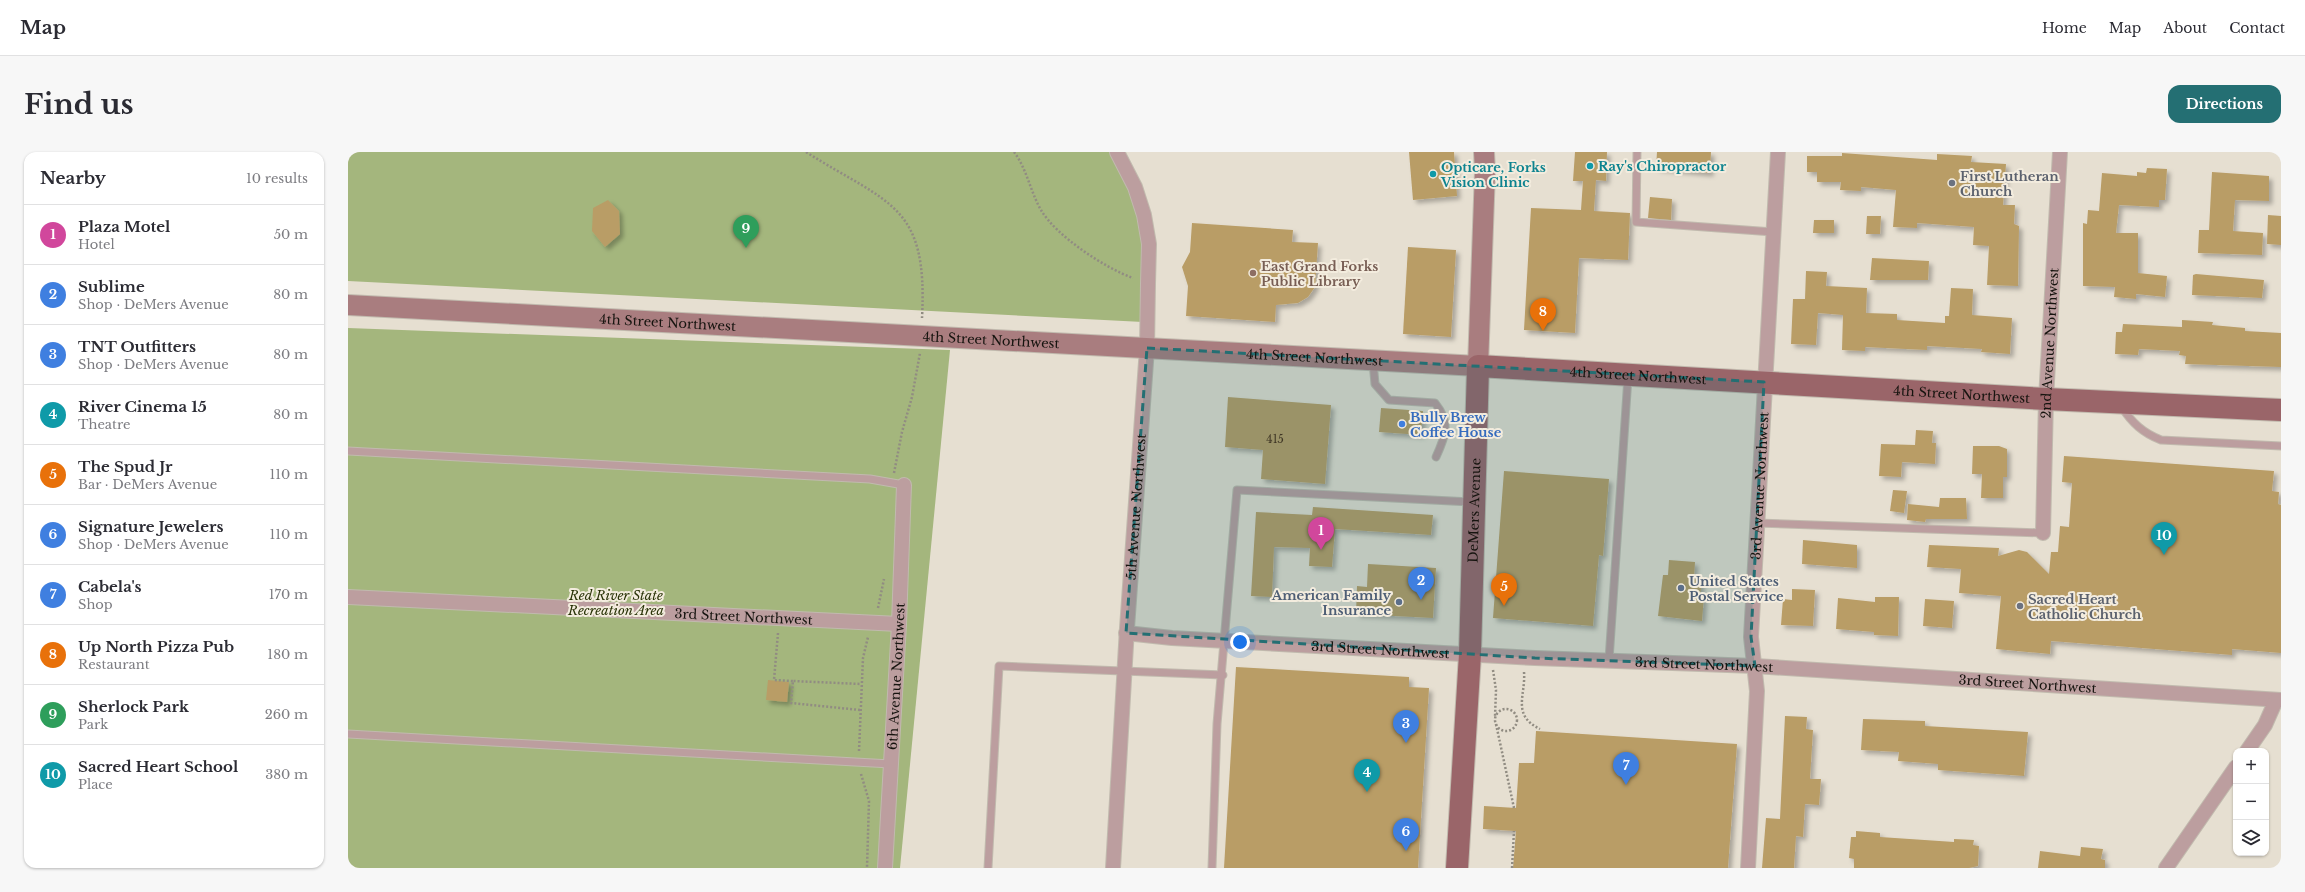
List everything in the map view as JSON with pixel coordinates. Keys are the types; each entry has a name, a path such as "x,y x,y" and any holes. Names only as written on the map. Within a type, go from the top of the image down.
{"main road":[{"name":"4th Street Northwest","path":"1478,366 2046,399 2281,410"},
{"name":"DeMers Avenue","path":"1457,868 1470,654 1478,366"}],"street":[{"name":"5th Avenue Northwest","path":"1113,868 1126,633 1147,348 1148,284 1148,244 1144,216 1135,187 1117,152"},
{"name":"DeMers Avenue","path":"1478,366 1485,171 1484,152"},
{"name":"3rd Avenue Northwest","path":"1748,868 1757,691 1751,637 1778,152"},
{"name":"2nd Avenue Northwest","path":"2043,533 2046,399 2060,152"},
{"name":"4th Street Northwest","path":"348,304 1478,366"},
{"name":"6th Avenue Northwest","path":"885,868 899,624 898,484"},
{"name":"3rd Street Northwest","path":"348,596 899,624"},
{"name":"3rd Street Northwest","path":"1126,633 1470,654 1755,666 2279,700"},
{"path":"2249,748 2265,725 2279,700"},
{"path":"2166,868 2233,771"}],"lane":[{"path":"1637,152 1636,222 1773,232"},
{"path":"1373,360 1375,384 1389,400 1435,403 1445,414 1446,437 1436,457"},
{"path":"1609,660 1629,374"},
{"path":"2119,402 2137,427 2148,435 2162,440 2281,446"},
{"path":"348,452 870,479 898,484"},
{"path":"1212,868 1217,724 1223,676 1224,640 1237,490 1475,502"},
{"path":"1757,523 2043,533"},
{"path":"988,868 999,666 1223,676"},
{"path":"348,734 891,764"}],"path":[{"path":"806,152 877,193 894,206 903,217 919,250 922,265 923,300 920,364 902,432 898,484"},
{"path":"1014,152 1022,162 1041,211 1057,229 1086,252 1121,274 1148,284"},
{"path":"867,868 869,801 858,761 861,684 866,644 882,597 885,574"},
{"path":"780,619 774,680 861,684"},
{"path":"1497,666 1492,672 1496,690 1495,717 1514,808"},
{"path":"1521,669 1524,676 1520,699 1523,711 1532,725 1540,729"},
{"path":"793,681 791,703 860,710"},
{"path":"1495,717 1503,710 1510,710 1516,715 1518,722 1511,731 1500,730 1496,724"},
{"path":"1516,715 1523,711"},
{"path":"1512,868 1514,831"}],"highlighted area":[{"path":"1147,348 1764,382 1751,637 1755,666 1535,658 1126,633"}],"green space":[{"path":"348,152 1116,152 1144,215 1143,322 348,281"},
{"name":"Red River State Recreation Area","path":"348,328 950,350 900,868 348,868"}],"building":[{"name":"Opticare, Forks Vision Clinic","path":"1409,152 1454,152 1457,196 1413,200"},
{"path":"1575,152 1607,152 1606,181 1596,180 1594,211 1630,213 1628,260 1579,258 1575,333 1524,330 1531,208 1581,210 1583,181 1573,181"},
{"path":"1657,152 1711,152 1710,173 1656,168"},
{"path":"1842,153 1937,160 1937,154 1972,156 1971,162 2006,164 2003,205 2015,205 2014,224 2019,226 2018,286 1987,285 1989,246 1973,245 1974,227 1917,223 1917,228 1893,227 1896,190 1861,187 1861,191 1840,190 1841,182 1817,182 1817,172 1807,172 1807,156 1842,156"},
{"path":"2147,168 2167,169 2165,200 2159,200 2159,207 2119,205 2116,233 2138,233 2138,273 2167,276 2165,297 2136,294 2136,299 2114,297 2115,287 2083,286 2083,223 2087,224 2088,210 2099,211 2102,173 2137,176 2137,172 2146,173"},
{"path":"2212,172 2269,176 2269,201 2235,200 2233,231 2263,233 2262,255 2198,253 2199,230 2209,230"},
{"path":"1650,197 1672,199 1671,220 1648,218"},
{"path":"608,200 619,211 620,234 605,247 592,231 593,208"},
{"path":"2268,215 2281,216 2281,245 2267,244"},
{"path":"1867,216 1881,216 1880,234 1866,234"},
{"path":"1814,220 1834,220 1834,233 1813,233"},
{"path":"1192,223 1293,230 1292,242 1318,243 1315,287 1308,297 1298,303 1276,305 1275,322 1186,316 1188,286 1182,267 1190,252"},
{"path":"1408,247 1456,250 1451,337 1403,334"},
{"path":"1872,258 1929,261 1928,280 1870,280"},
{"path":"1806,271 1827,272 1826,286 1867,288 1866,313 1897,314 1897,320 1945,323 1945,316 1949,316 1951,288 1973,289 1972,315 2012,318 2010,354 1981,352 1982,349 1927,346 1927,350 1865,347 1865,351 1842,350 1843,315 1818,313 1816,345 1791,344 1793,299 1805,299"},
{"path":"2196,274 2264,280 2262,298 2192,295 2193,275"},
{"path":"2182,320 2213,322 2212,325 2245,328 2245,331 2281,333 2281,367 2185,364 2186,356 2179,355 2180,351 2139,349 2138,355 2115,354 2116,332 2122,332 2123,324 2182,327"},
{"path":"1228,397 1331,405 1325,484 1261,479 1263,450 1225,447"},
{"path":"1381,408 1423,411 1421,435 1379,432"},
{"path":"1916,430 1933,431 1932,443 1936,443 1935,464 1902,462 1901,477 1879,476 1881,444 1915,445"},
{"path":"1973,446 1999,446 2007,449 2007,477 2003,477 2003,498 1981,498 1982,474 1972,474"},
{"path":"2064,456 2274,471 2272,491 2279,492 2278,504 2281,505 2281,653 2232,649 2232,655 2051,641 2050,654 1996,649 2001,596 1959,593 1961,569 1927,567 1929,545 1999,548 1998,556 2019,550 2027,552 2049,574 2051,552 2058,552 2060,526 2069,527 2072,483 2062,482"},
{"path":"1504,471 1609,479 1603,556 1599,555 1593,626 1493,618"},
{"path":"1893,490 1907,491 1904,513 1890,511"},
{"path":"1940,498 1966,498 1967,519 1926,519 1925,522 1907,520 1908,504 1939,507"},
{"path":"1313,507 1433,515 1431,535 1335,529 1332,567 1309,566 1310,548 1274,547 1272,597 1251,596 1256,512 1312,515"},
{"path":"1803,540 1857,545 1857,568 1802,564"},
{"name":"United States Postal Service","path":"1669,560 1695,562 1694,579 1702,580 1700,597 1704,596 1702,621 1658,616 1663,575 1668,575"},
{"path":"1368,564 1436,568 1433,618 1356,614 1357,586 1367,587"},
{"path":"1792,589 1815,590 1813,626 1781,625 1783,599 1792,600"},
{"path":"1875,597 1899,597 1898,636 1874,635 1874,632 1836,629 1838,598 1875,602"},
{"path":"1925,599 1954,601 1952,628 1923,626"},
{"path":"1236,667 1409,677 1409,687 1429,688 1418,868 1224,868"},
{"path":"768,680 789,682 787,702 766,700"},
{"path":"1785,716 1807,717 1806,729 1813,730 1810,779 1821,779 1819,805 1805,804 1803,837 1796,836 1794,868 1762,868 1766,818 1780,819"},
{"path":"1863,719 1925,721 1925,726 2028,732 2024,776 1938,770 1938,764 1898,761 1899,752 1861,750"},
{"path":"1536,731 1737,744 1728,868 1513,868 1516,831 1483,829 1484,806 1516,808 1519,763 1534,763"},
{"path":"1856,831 1880,833 1880,837 1954,842 1954,839 1974,840 1973,845 1979,846 1978,866 1969,868 1854,868 1854,859 1849,858 1851,837 1856,837"},
{"path":"2081,847 2103,849 2101,859 2105,860 2105,868 2038,868 2040,851 2080,856"}],"place":[{"name":"Ray's Chiropractor","path":"1590,166"},
{"name":"Opticare, Forks Vision Clinic","path":"1433,174"},
{"name":"First Lutheran Church","path":"1952,183"},
{"name":"Sherlock Park","path":"746,248"},
{"name":"East Grand Forks Public Library","path":"1253,273"},
{"name":"Up North Pizza Pub","path":"1543,331"},
{"name":"Bully Brew Coffee House","path":"1402,424"},
{"name":"Plaza Motel","path":"1321,550"},
{"name":"Sacred Heart School","path":"2164,555"},
{"name":"United States Postal Service","path":"1681,588"},
{"name":"Sublime","path":"1421,600"},
{"name":"American Family Insurance","path":"1399,602"},
{"name":"The Spud Jr","path":"1504,606"},
{"name":"Sacred Heart Catholic Church","path":"2020,606"},
{"name":"TNT Outfitters","path":"1406,743"},
{"name":"Cabela's","path":"1626,785"},
{"name":"River Cinema 15","path":"1367,792"},
{"name":"Signature Jewelers","path":"1406,851"}]}
